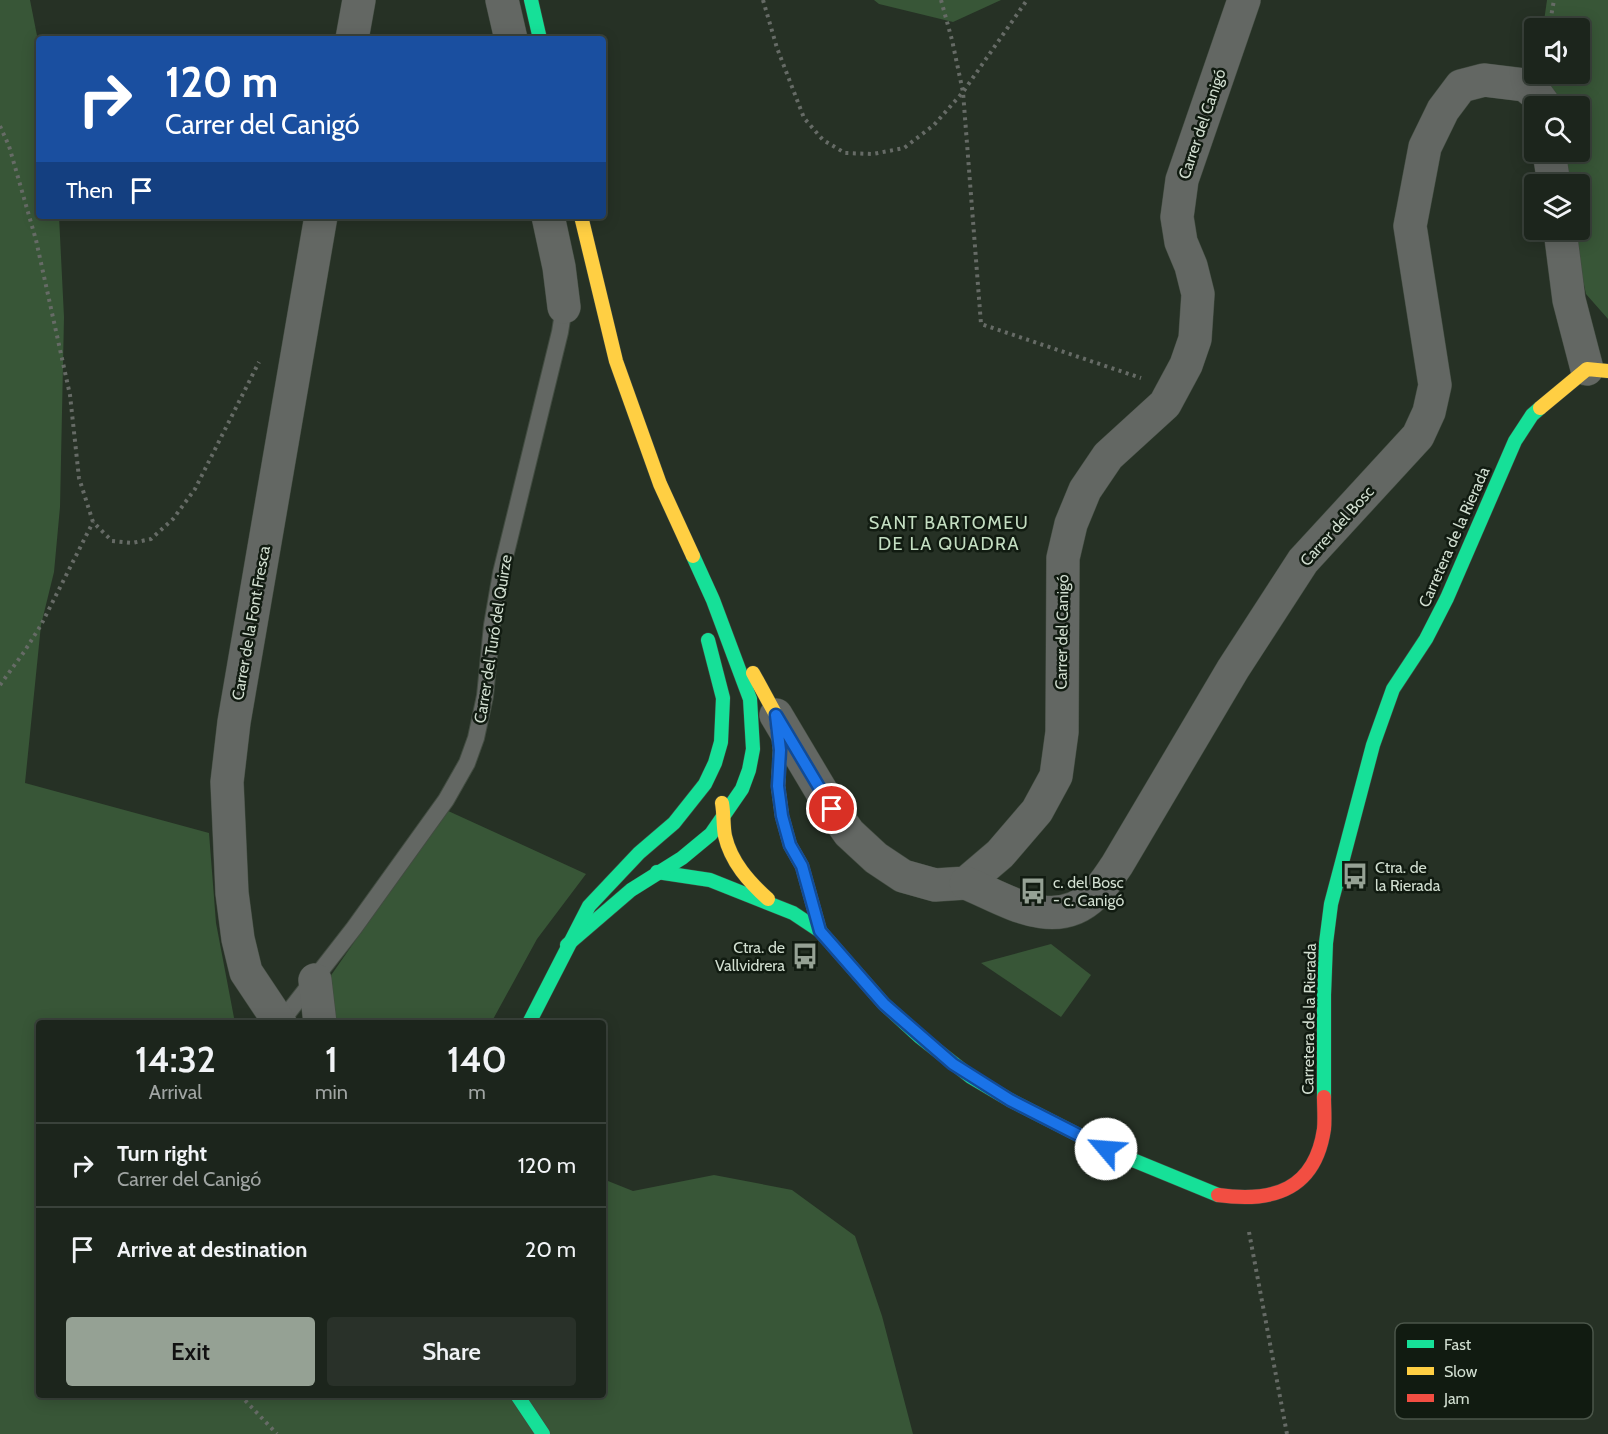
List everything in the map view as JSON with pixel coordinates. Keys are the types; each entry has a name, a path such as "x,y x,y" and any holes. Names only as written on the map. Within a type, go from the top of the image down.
{"street":[{"path":"353,36 359,0"},
{"path":"502,0 510,36"},
{"path":"531,0 539,36"},
{"name":"Carrer del Canigó","path":"966,883 1000,854 1037,811 1056,776 1062,732 1063,558 1071,524 1085,490 1108,456 1165,404 1186,365 1195,339 1198,294 1191,266 1181,242 1177,217 1182,180 1244,0"},
{"name":"Carrer del Bosc","path":"966,883 1026,909 1052,914 1071,912 1094,895 1117,866 1233,669 1303,561 1418,436 1429,412 1435,385 1410,226 1425,147 1443,110 1461,86 1484,80 1525,85 1538,96"},
{"name":"Carrer de la Font Fresca","path":"278,1020 246,972 238,939 232,893 227,782 234,722 320,219"},
{"path":"549,219 559,267 564,307"},
{"path":"582,219 616,361 660,484 682,563"},
{"path":"1561,240 1569,300 1598,370"},
{"name":"Carretera de la Rierada","path":"657,872 710,880 793,913 820,931 884,1004 944,1057 990,1089 1106,1149 1216,1195 1243,1199 1265,1197 1285,1191 1298,1183 1310,1170 1319,1152 1324,1128 1324,995 1326,943 1331,904 1370,757 1386,707 1393,689 1426,639 1447,598 1515,441 1532,415 1558,391 1598,370"},
{"path":"567,945 604,911 698,845 732,816 749,770 753,749 750,699 713,600 660,484"},
{"path":"713,600 776,715 832,809 849,833 876,858 903,876 935,885 966,883"},
{"path":"530,1020 589,906 610,881 674,823 705,784 715,764 721,742 723,698 717,667 704,627"},
{"name":"Carretera de la Rierada","path":"776,715 780,750 778,786 782,816 790,845 802,866 820,931"},
{"name":"Carretera de la Rierada","path":"722,724 726,739 722,803 732,816 726,839 733,856 751,883 773,904"},
{"path":"705,820 732,816"},
{"path":"639,853 690,827"},
{"name":"Carretera de la Rierada","path":"773,829 790,845"},
{"path":"315,980 320,1020"},
{"path":"519,1398 543,1434"}],"lane":[{"name":"Carrer del Turó del Quirze","path":"282,1020 315,980 446,800 467,763 476,738 485,696 492,625 501,573 560,332 564,307"}],"path":[{"path":"763,0 777,48 804,118 823,140 845,153 873,154 904,148 934,125 963,92 1028,0"},
{"path":"940,0 952,40 963,92 981,324 1173,389"},
{"path":"1551,18 1554,0"},
{"path":"0,126 9,146 36,240 70,395 79,478 93,522 112,541 132,543 151,539 173,519 195,489 264,352"},
{"path":"0,685 41,625 93,522"},
{"path":"1243,1199 1287,1434"},
{"path":"243,1398 277,1434"}],"green space":[{"path":"0,0 30,0 37,36 36,219 59,219 64,317 60,507 54,572 41,625 25,783 209,833 216,923 234,1020 36,1020 36,1398 606,1398 606,1180 633,1191 714,1175 792,1190 855,1236 882,1316 913,1434 0,1434"},
{"path":"874,0 1001,0 953,22 879,4"},
{"path":"1547,0 1608,0 1608,319 1586,294 1574,240 1590,240 1590,174 1562,174 1560,162 1590,162 1590,96 1542,96 1539,84 1590,84 1590,18 1544,18"},
{"path":"446,810 586,874 537,939 493,1020 333,1020 325,984"},
{"path":"1051,944 1091,975 1061,1017 981,963"}],"traffic: fast":[{"path":"531,0 539,36"},
{"path":"1324,1097 1324,995 1326,943 1331,904 1373,745 1393,689 1426,639 1447,598 1515,441 1532,415 1540,408"},
{"path":"567,945 631,890 682,858 711,834 742,789 749,770 753,749 750,699 713,600 693,556"},
{"path":"531,1020 589,906 639,853 674,823 705,784 715,763 721,742 723,698 708,640"},
{"path":"657,872 710,880 793,913 820,931 884,1004 920,1037 971,1077 1010,1100 1106,1149 1218,1195"},
{"path":"519,1398 543,1434"}],"traffic: slow":[{"path":"582,219 616,361 660,484 693,556"},
{"path":"1540,408 1587,369 1608,371"},
{"path":"753,673 776,715 780,750 778,786 782,816 790,845 802,866 820,931"},
{"path":"722,803 725,836 736,863 754,886 768,899"}],"traffic: jam":[{"path":"1218,1195 1256,1197 1273,1194 1301,1179 1319,1150 1324,1129 1324,1097"}],"place":[{"name":"Ctra. de la Rierada","path":"1355,876"},
{"name":"c. del Bosc - c. Canigó","path":"1033,891"},
{"name":"Ctra. de Vallvidrera","path":"805,956"}],"district":[{"name":"SANT BARTOMEU DE LA QUADRA","path":"949,533"}],"route":[{"path":"832,809 776,715 780,750 778,786 782,816 790,845 802,866 820,931 884,1004 953,1064 990,1089 1106,1149"}]}
